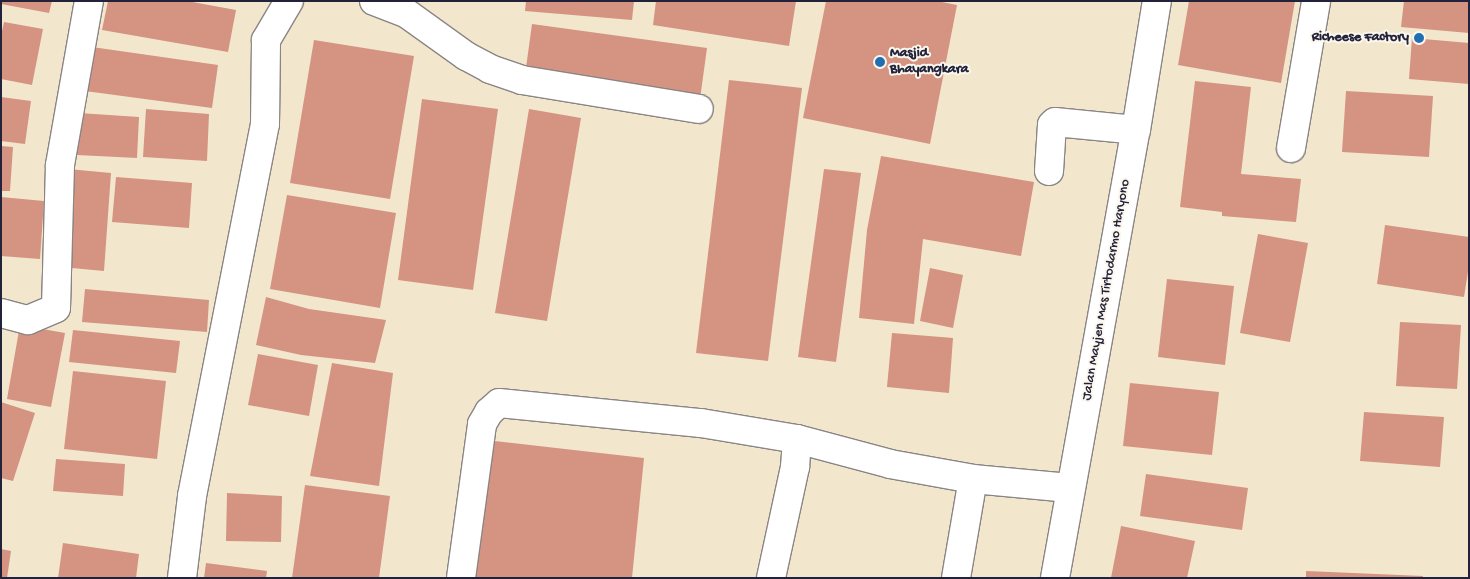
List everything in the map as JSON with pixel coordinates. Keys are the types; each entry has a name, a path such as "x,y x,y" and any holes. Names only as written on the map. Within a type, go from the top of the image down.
{"street":[{"path":"1,313 28,320 56,308 60,164 89,1"},
{"path":"182,578 192,496 265,124 266,40 289,1"},
{"path":"374,1 406,14 466,56 490,68 522,80 699,110"},
{"name":"Jalan Mayjen Mas Tirtodarmo Haryono","path":"1055,578 1136,130 1157,1"},
{"path":"1291,148 1316,1"},
{"path":"1049,171 1052,125 1055,122 1136,130"},
{"path":"461,578 482,424 489,412 498,403 701,423 797,439 890,464 973,479 1070,488"},
{"path":"771,578 795,467 797,439"},
{"path":"956,578 973,479"}],"building":[{"path":"1,1 52,1 49,13 1,4"},
{"path":"108,1 187,1 236,10 228,52 102,30"},
{"path":"526,1 634,1 632,20 525,11"},
{"path":"656,1 796,1 789,46 653,25"},
{"name":"Masjid Bhayangkara","path":"826,1 937,1 957,5 930,144 803,118"},
{"path":"1189,1 1295,1 1281,83 1178,65"},
{"path":"1404,1 1469,1 1469,33 1401,27"},
{"path":"4,22 43,29 32,85 1,79 1,36"},
{"path":"532,24 707,48 700,99 525,75"},
{"path":"1412,38 1469,43 1469,84 1409,79"},
{"path":"314,40 414,56 390,199 290,183"},
{"path":"92,47 218,65 212,108 85,91"},
{"path":"729,80 802,88 768,361 696,353"},
{"path":"1195,81 1251,87 1241,174 1301,179 1296,222 1222,216 1222,212 1180,207"},
{"path":"1346,91 1433,96 1429,157 1342,152"},
{"path":"1,97 31,101 25,144 1,141"},
{"path":"422,99 498,109 473,290 398,280"},
{"path":"146,109 209,114 207,161 143,157"},
{"path":"529,109 581,118 547,321 495,313"},
{"path":"79,113 139,117 137,158 77,155"},
{"path":"1,146 13,147 10,191 1,191"},
{"path":"881,156 1034,182 1021,256 923,239 914,324 859,318 867,230"},
{"path":"68,169 111,173 104,271 61,267"},
{"path":"824,169 861,173 836,362 798,357"},
{"path":"116,177 192,183 189,228 112,222"},
{"path":"287,195 396,213 380,308 270,289"},
{"path":"1,197 44,201 40,259 1,256"},
{"path":"1385,225 1469,237 1469,265 1464,297 1377,284"},
{"path":"1258,234 1308,243 1290,342 1240,333"},
{"path":"930,268 963,275 953,328 920,321"},
{"path":"1167,279 1234,286 1225,365 1158,357"},
{"path":"85,289 209,300 207,332 82,322"},
{"path":"266,297 309,309 386,320 375,363 301,355 256,345"},
{"path":"1400,322 1461,325 1457,389 1396,386"},
{"path":"20,325 65,333 51,407 7,399"},
{"path":"73,330 180,341 176,373 69,362"},
{"path":"892,333 953,338 949,393 887,387"},
{"path":"258,354 318,365 309,416 248,405"},
{"path":"332,363 393,373 379,486 310,476"},
{"path":"73,371 166,381 157,459 64,449"},
{"path":"1130,383 1219,392 1212,455 1123,446"},
{"path":"1,402 35,413 13,481 1,478"},
{"path":"1364,412 1444,417 1440,467 1360,461"},
{"path":"486,440 644,458 632,578 470,578"},
{"path":"56,459 125,464 123,496 53,491"},
{"path":"1146,474 1248,488 1242,530 1140,516"},
{"path":"305,485 390,496 379,578 292,578"},
{"path":"227,493 282,496 281,542 226,541"},
{"path":"1121,526 1195,541 1187,578 1111,578"},
{"path":"63,543 139,554 136,578 58,578"},
{"path":"1,549 11,551 7,578 1,578"},
{"path":"206,563 267,571 266,578 204,578"},
{"path":"1306,571 1423,576 1423,578 1306,578"}],"place":[{"name":"Richeese Factory","path":"1419,38"},
{"name":"Masjid Bhayangkara","path":"880,62"}]}
